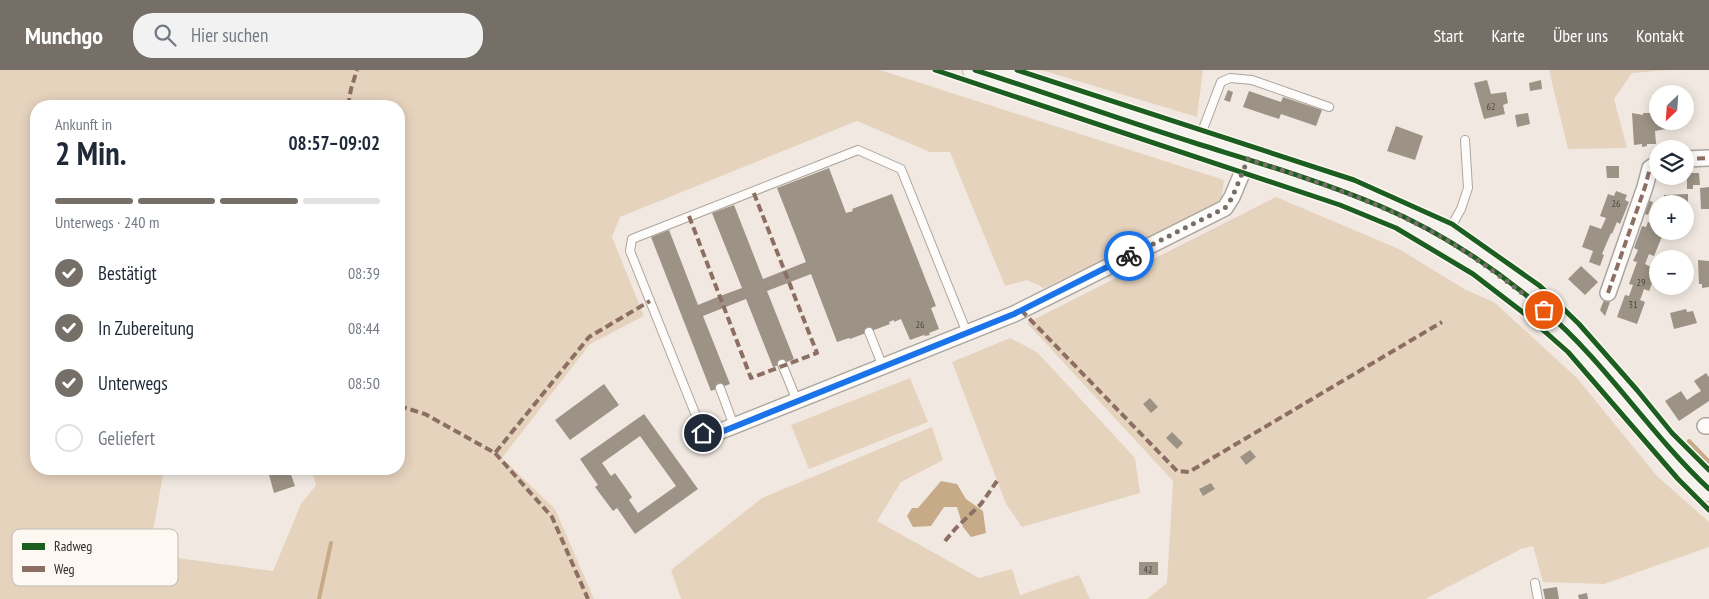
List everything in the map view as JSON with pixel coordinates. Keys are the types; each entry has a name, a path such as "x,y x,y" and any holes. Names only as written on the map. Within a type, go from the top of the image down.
{"main road":[{"path":"976,70 1323,184 1381,206 1444,239 1500,276 1554,319 1588,352 1659,436 1709,489"}],"street":[{"path":"1694,159 1709,158"},
{"path":"703,433 721,432 1014,314 1225,208 1232,198 1248,159"},
{"path":"1608,294 1646,187 1649,173"}],"lane":[{"path":"1197,144 1221,82 1230,78 1252,80 1329,107"},
{"path":"1444,239 1461,209 1468,188 1465,140"},
{"path":"703,433 630,250 632,239 858,150 901,169 967,333"},
{"path":"869,332 883,367"},
{"path":"782,364 797,401"},
{"path":"720,388 734,426"},
{"path":"1535,583 1538,599"}],"shaded area":[{"path":"0,70 880,70 1224,180 1221,202 1044,288 1027,280 1005,286 950,152 930,152 857,121 620,217 612,237 644,316 590,344 502,458 555,509 594,599 0,599"},
{"path":"1040,70 1203,70 1197,117 1048,72"},
{"path":"1549,70 1670,70 1632,73 1614,99 1627,148 1568,149"},
{"path":"1276,197 1399,249 1466,290 1494,302 1577,378 1657,476 1709,522 1709,547 1604,584 1543,582 1533,546 1521,549 1425,599 1147,599 1167,583 1173,481 1027,323"},
{"path":"1010,338 1037,352 1135,458 1140,493 1022,527 1006,504 952,362"},
{"path":"910,378 928,422 809,469 791,425"},
{"path":"932,427 943,460 901,482 877,521 979,578 1012,569 1020,595 1079,575 1090,599 681,599 671,570 762,498"},
{"path":"941,481 957,484 966,499 983,511 986,533 971,537 963,527 957,507 944,507 931,526 913,527 907,516 912,508 918,508"}],"building":[{"path":"1487,80 1491,94 1506,92 1508,103 1503,105 1505,114 1484,119 1474,83"},
{"path":"1541,80 1542,89 1530,91 1529,83"},
{"path":"1228,90 1233,92 1230,102 1224,100"},
{"path":"1249,91 1281,102 1283,97 1322,110 1316,126 1281,114 1279,119 1243,107"},
{"path":"1528,113 1530,124 1517,127 1515,115"},
{"path":"1632,113 1643,115 1643,113 1649,113 1649,130 1660,130 1655,131 1656,140 1649,140 1647,146 1642,147 1642,144 1634,145"},
{"path":"1396,126 1423,136 1415,160 1387,151"},
{"path":"1606,166 1619,166 1619,178 1607,178"},
{"path":"829,168 846,213 892,194 936,306 931,308 939,329 929,333 930,335 910,340 901,319 894,322 894,320 889,322 890,324 850,339 837,342 811,274 767,291 794,359 782,364 773,367 746,299 703,316 730,384 711,391 651,237 669,230 698,305 742,288 712,213 734,205 763,279 806,262 777,188"},
{"path":"1694,173 1699,173 1700,185 1694,185"},
{"path":"1687,185 1693,185 1693,189 1687,189"},
{"path":"1709,187 1709,209 1701,209 1700,188"},
{"path":"1616,191 1627,195 1625,200 1629,202 1620,224 1617,222 1611,233 1602,254 1604,255 1600,266 1589,262 1593,251 1582,247 1590,225 1601,229 1606,218 1600,216 1608,194 1614,196"},
{"path":"1647,200 1649,201 1648,215 1642,213"},
{"path":"1649,222 1649,240 1661,240 1656,250 1649,250 1645,264 1649,266 1649,291 1644,289 1640,300 1645,302 1637,324 1617,317 1625,295 1629,296 1633,285 1629,284 1637,262 1633,261 1638,250 1634,248 1642,226 1646,227"},
{"path":"1698,260 1709,261 1709,287 1702,288 1702,284 1699,284"},
{"path":"1581,266 1598,282 1585,295 1568,279"},
{"path":"1604,300 1610,302 1605,316 1600,310"},
{"path":"1686,309 1687,312 1693,311 1697,323 1674,329 1670,313"},
{"path":"1706,373 1709,377 1709,401 1679,421 1665,401 1681,391 1687,400 1701,391 1694,381"},
{"path":"604,384 619,405 570,440 555,420"},
{"path":"1150,398 1158,407 1151,413 1143,404"},
{"path":"644,414 698,489 635,534 617,508 613,511 595,487 598,485 580,459","holes":["640,436 676,486 638,513 629,500 632,497 615,473 611,476 602,463"]},
{"path":"1172,432 1183,443 1177,449 1166,438"},
{"path":"1250,450 1256,457 1246,465 1240,457"},
{"path":"269,475 291,475 295,486 274,493"},
{"path":"1211,483 1215,489 1203,496 1199,489"},
{"path":"1139,562 1158,562 1158,575 1139,575"},
{"path":"1557,587 1559,599 1545,599 1543,589"},
{"path":"1587,593 1588,599 1579,599 1578,595"}],"waterway":[{"path":"1689,441 1709,462"},
{"path":"319,599 331,543"}],"marked path":[{"path":"349,100 357,70"},
{"path":"1694,159 1709,158"},
{"path":"1608,293 1649,172"},
{"path":"689,216 751,378 817,353 753,191"},
{"path":"405,408 425,414 495,453 589,337 650,301"},
{"path":"1021,310 1177,471 1189,472 1442,322"},
{"path":"495,453 552,517 588,599"},
{"path":"945,541 981,504 997,481"}],"cycle path":[{"path":"935,70 1340,205 1396,228 1473,274 1525,314 1568,352 1678,479 1709,510"},
{"path":"975,70 1335,188 1380,206 1424,227 1486,265 1544,310 1588,353 1667,445 1709,489"},
{"path":"1017,70 1354,180 1452,224 1540,286 1579,324 1672,433 1709,470"}],"way so far":[{"path":"1129,256 1225,208 1232,198 1248,159 1323,184 1397,214 1474,257 1544,310"}],"route":[{"path":"703,433 721,432 1014,314 1129,256"}]}
